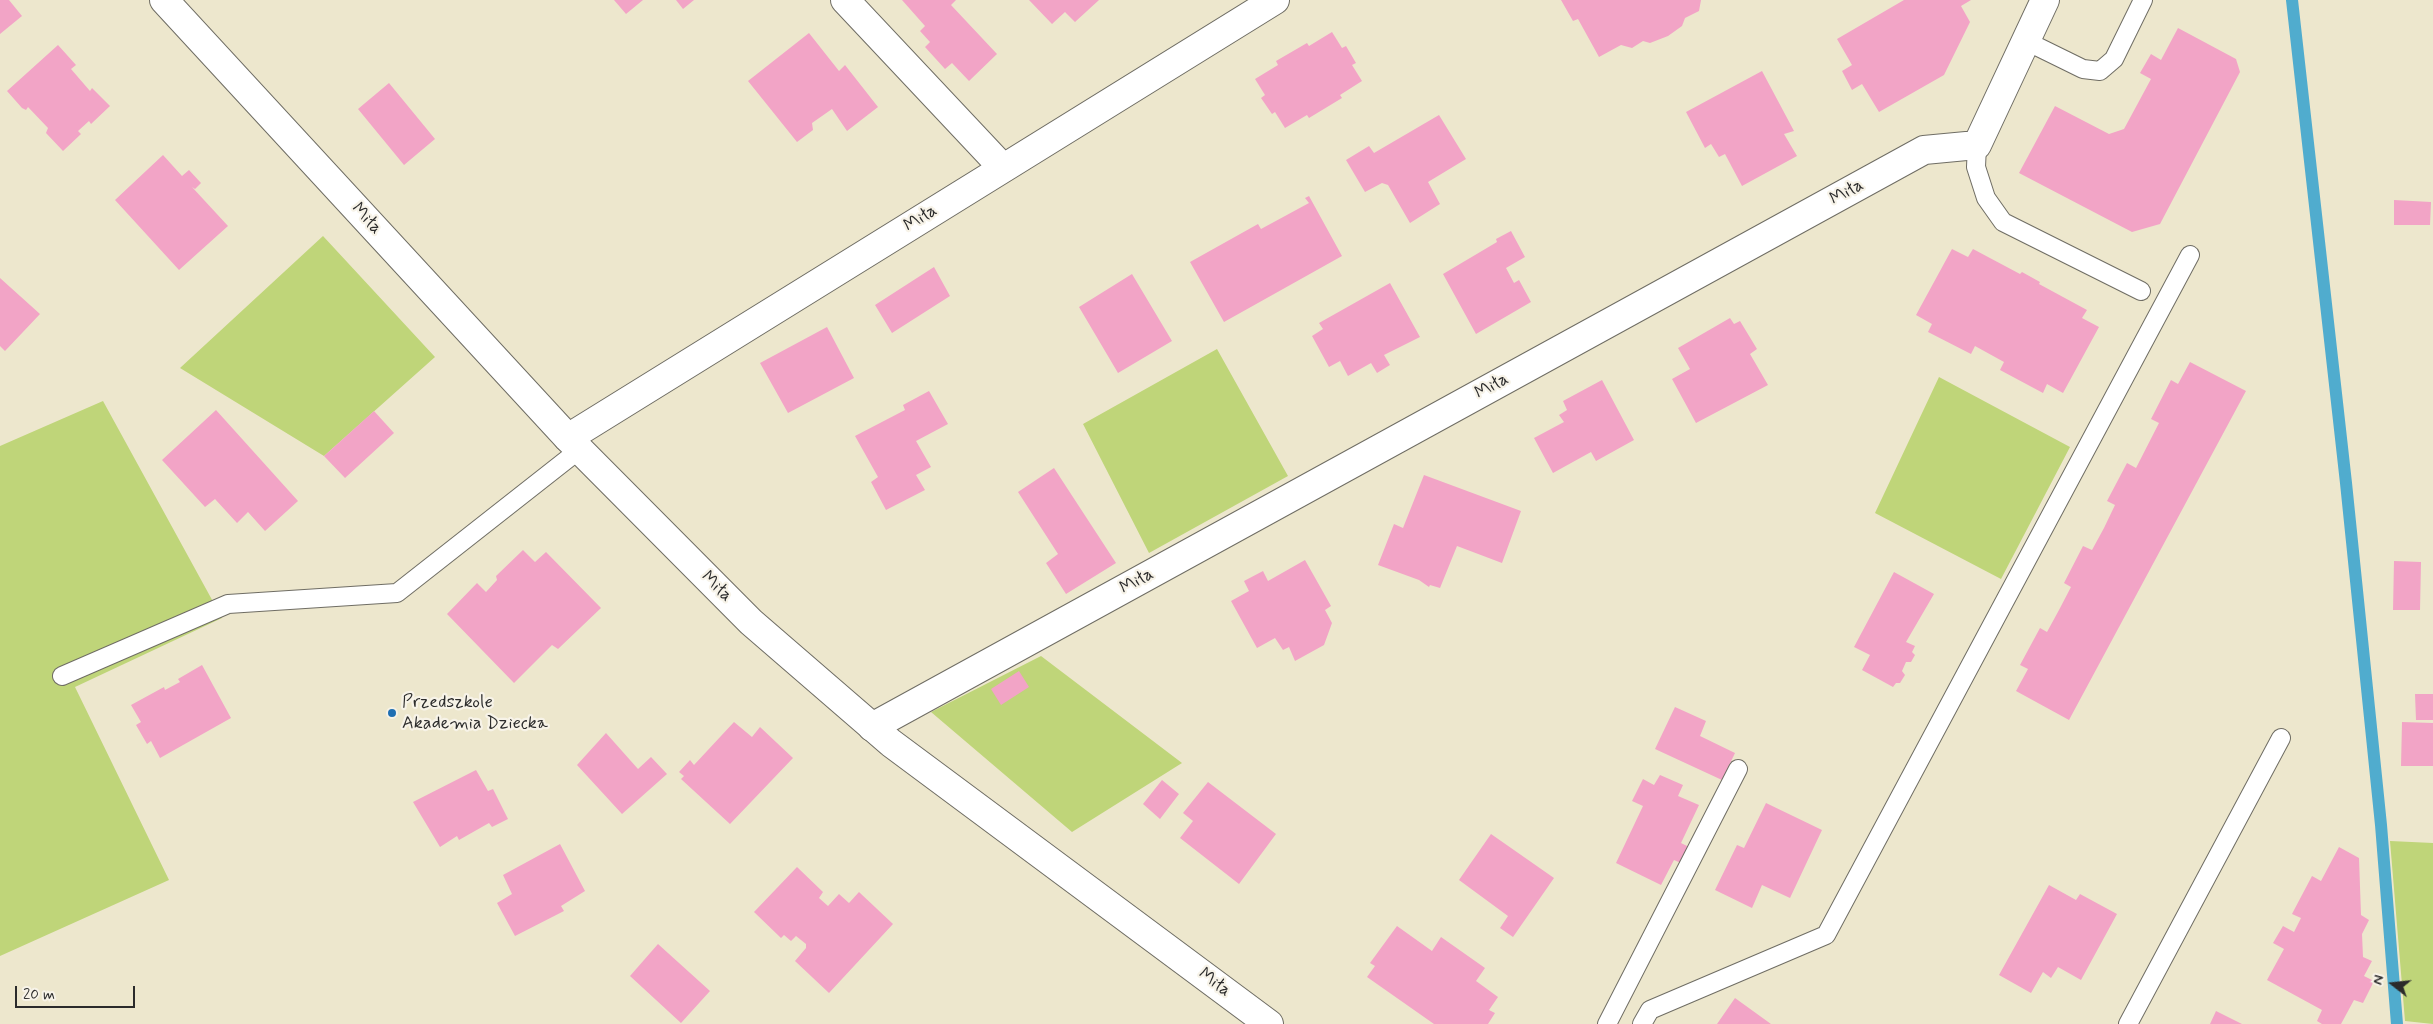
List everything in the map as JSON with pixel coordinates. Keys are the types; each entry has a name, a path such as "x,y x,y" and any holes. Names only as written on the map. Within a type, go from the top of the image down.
{"street":[{"name":"Miła","path":"164,0 574,444 751,622 872,727 1269,1024"},
{"path":"845,0 1003,168"},
{"name":"Miła","path":"574,444 1003,168 1274,0"},
{"path":"1977,145 2045,0"},
{"name":"Miła","path":"872,727 1924,150 1977,145"}],"lane":[{"path":"2026,42 2082,70 2100,71 2114,59 2143,0"},
{"path":"1977,145 1976,167 1986,198 2003,222 2141,291"},
{"path":"1642,1024 1650,1010 1826,934 2190,255"},
{"path":"62,676 228,604 397,592 574,444"},
{"path":"2128,1024 2281,738"},
{"path":"1607,1024 1738,769"}],"green space":[{"path":"323,236 435,357 324,456 180,368"},
{"path":"1217,349 1288,476 1149,553 1083,424"},
{"path":"1939,377 2070,447 2001,579 1875,513"},
{"path":"103,401 222,618 75,687 169,880 0,956 0,446"},
{"path":"1041,656 1182,763 1072,832 931,712"},
{"path":"2390,841 2433,843 2433,1024 2405,1021"}],"building":[{"path":"0,0 9,0 22,16 0,34"},
{"path":"614,0 643,0 626,14"},
{"path":"676,0 694,0 683,9"},
{"path":"902,0 956,0 951,5 997,54 969,81 952,63 945,69 925,47 930,42 920,31 925,26"},
{"path":"1029,0 1099,0 1075,22 1065,12 1052,24"},
{"path":"1561,0 1701,0 1699,11 1685,18 1682,26 1668,36 1650,43 1643,41 1632,48 1621,45 1599,57 1578,19 1573,21"},
{"path":"1904,0 1971,0 1961,6 1970,22 1944,75 1879,112 1862,84 1852,90 1842,71 1852,65 1837,39"},
{"path":"2178,28 2236,59 2240,72 2160,224 2132,232 2019,173 2055,106 2109,134 2124,129 2151,79 2140,73 2151,54 2161,60"},
{"path":"1332,32 1342,48 1346,46 1356,63 1352,65 1362,81 1340,95 1342,98 1309,118 1307,115 1285,128 1275,112 1272,114 1261,98 1265,95 1255,79 1278,65 1276,61 1307,43 1309,46"},
{"path":"809,33 839,71 845,65 878,107 847,131 832,109 812,123 813,130 797,142 748,81"},
{"path":"58,45 76,65 71,69 90,91 92,88 110,106 91,124 89,121 78,131 81,134 63,151 46,133 48,128 28,107 26,110 22,108 7,91"},
{"path":"1762,71 1794,131 1784,134 1797,156 1742,186 1725,154 1719,157 1711,144 1705,148 1686,112"},
{"path":"389,83 435,139 404,165 358,109"},
{"path":"1439,115 1466,159 1428,182 1440,204 1410,223 1388,185 1382,183 1365,192 1346,160 1369,146 1374,153"},
{"path":"163,155 182,176 189,170 201,183 195,189 192,187 228,226 179,270 115,200"},
{"path":"1309,196 1342,256 1224,322 1190,262 1258,224 1261,229 1309,203 1305,198"},
{"path":"2394,200 2431,202 2430,225 2394,225"},
{"path":"1511,231 1525,257 1506,268 1514,283 1519,280 1531,302 1476,334 1443,274 1497,242 1496,239"},
{"path":"1952,249 1968,257 1973,249 2020,274 2022,272 2040,282 2039,284 2087,310 2082,318 2099,327 2063,393 2047,384 2043,393 2000,370 2004,362 1975,346 1971,354 1928,332 1932,324 1916,315"},
{"path":"934,267 950,296 892,333 875,305"},
{"path":"1132,274 1172,341 1118,373 1079,307"},
{"path":"0,278 40,314 5,351 0,346"},
{"path":"1390,283 1420,337 1384,355 1390,365 1377,373 1371,363 1348,376 1340,361 1329,367 1312,336 1323,329 1319,323"},
{"path":"1730,318 1734,324 1740,321 1757,349 1750,354 1768,385 1696,423 1672,379 1690,369 1678,348"},
{"path":"827,327 854,378 788,413 760,363"},
{"path":"2190,362 2246,391 2069,720 2016,691 2028,669 2020,665 2040,628 2047,632 2059,610 2071,587 2064,583 2083,546 2092,550 2104,528 2115,505 2107,501 2127,463 2136,468 2159,423 2151,419 2171,380 2178,384"},
{"path":"1602,380 1634,440 1596,461 1591,452 1553,473 1534,438 1564,422 1559,415 1567,410 1563,401"},
{"path":"929,391 948,424 916,441 931,467 916,475 925,490 886,510 871,482 878,477 855,436 905,410 903,405"},
{"path":"216,410 298,501 265,531 248,512 237,523 215,499 205,507 162,460"},
{"path":"374,411 394,433 345,478 324,456"},
{"path":"1054,468 1116,563 1066,594 1046,563 1058,554 1018,492"},
{"path":"1424,475 1521,511 1502,563 1457,546 1440,588 1430,585 1429,587 1419,580 1378,565 1394,524 1403,528"},
{"path":"523,550 535,562 546,552 601,608 558,649 552,645 514,683 447,614 477,583 486,592 497,580 496,576"},
{"path":"1305,560 1331,606 1325,610 1332,623 1324,645 1295,661 1289,647 1283,650 1275,638 1257,648 1231,601 1249,591 1244,581 1263,571 1268,581"},
{"path":"2394,561 2421,562 2420,610 2393,610"},
{"path":"1894,572 1934,594 1906,642 1915,646 1912,652 1915,655 1911,662 1906,662 1902,671 1905,675 1900,683 1896,683 1893,687 1862,670 1870,655 1854,647"},
{"path":"202,665 231,718 160,758 151,741 147,744 136,725 141,722 131,705 164,687 165,690 180,682 178,679"},
{"path":"1019,671 1029,687 1001,705 991,689"},
{"path":"2415,694 2433,694 2433,720 2416,720"},
{"path":"1675,707 1706,721 1700,736 1735,753 1722,780 1655,749"},
{"path":"734,722 752,737 760,727 793,758 730,824 681,779 684,776 679,772 690,760 694,765"},
{"path":"2402,722 2433,723 2433,766 2401,766"},
{"path":"606,733 638,769 651,757 667,774 622,814 577,765"},
{"path":"476,770 488,791 493,789 508,819 492,827 489,823 459,840 457,836 440,847 413,802"},
{"path":"1660,775 1683,785 1678,796 1699,805 1681,843 1691,848 1683,864 1674,860 1661,885 1616,863 1643,806 1632,801 1643,779 1654,785"},
{"path":"1162,780 1179,794 1160,819 1143,804"},
{"path":"1208,782 1276,834 1239,884 1180,838 1193,821 1183,813"},
{"path":"1766,803 1822,830 1790,898 1762,885 1752,908 1715,890 1737,845 1744,848"},
{"path":"1491,834 1554,878 1513,937 1500,928 1508,916 1459,880"},
{"path":"560,844 585,891 561,906 564,911 515,936 497,903 512,894 503,875"},
{"path":"2339,847 2359,858 2361,915 2369,920 2362,934 2363,957 2372,961 2364,976 2374,981 2363,1003 2354,1000 2341,1024 2322,1024 2317,1021 2322,1010 2267,980 2284,949 2273,943 2283,926 2294,932 2301,918 2292,914 2312,876 2321,881"},
{"path":"797,867 823,892 819,898 828,906 839,894 849,903 859,892 893,924 829,993 795,961 806,948 806,944 796,936 791,941 784,935 781,938 754,912"},
{"path":"2049,885 2076,900 2080,894 2117,914 2081,980 2058,967 2051,978 2043,972 2031,993 1999,975"},
{"path":"1397,926 1432,951 1441,937 1485,968 1476,981 1498,997 1489,1010 1495,1013 1488,1024 1434,1024 1367,977 1375,966 1370,963"},
{"path":"658,944 710,991 681,1023 630,976"},
{"path":"1735,998 1771,1024 1717,1024"},
{"path":"2216,1011 2242,1024 2210,1024"}],"waterway":[{"path":"2292,0 2346,483 2381,825 2397,1024"}],"place":[{"name":"Przedszkole Akademia Dziecka","path":"392,713"}]}
